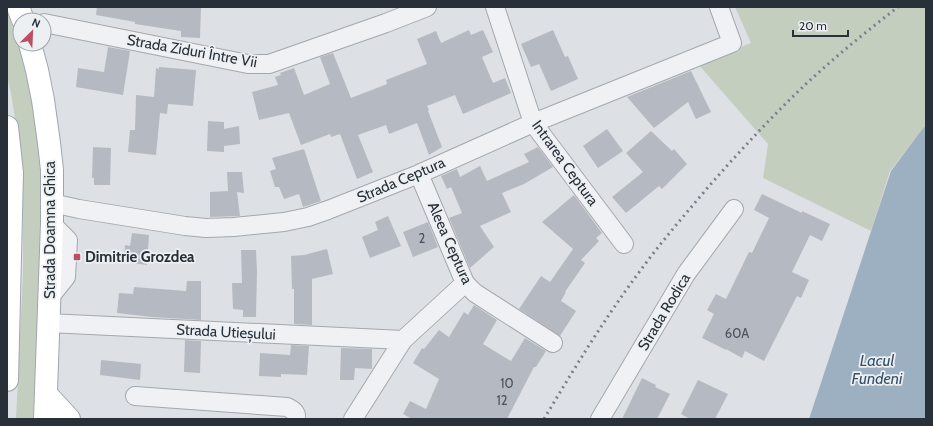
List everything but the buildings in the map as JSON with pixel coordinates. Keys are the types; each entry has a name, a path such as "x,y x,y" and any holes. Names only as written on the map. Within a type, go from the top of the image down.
{"main road":[{"name":"Strada Doamna Ghica","path":"32,52 40,85 52,170 50,297 45,419"},
{"path":"7,127 12,173 7,380"},
{"path":"46,394 70,419"}],"street":[{"name":"Strada Ziduri Între Vii","path":"52,25 248,64 269,64 428,7"},
{"name":"Intrarea Ceptura","path":"496,7 533,123 624,244"},
{"name":"Strada Ceptura","path":"52,214 79,209 206,228 284,222 308,217 419,174 533,123 732,43 719,7"},
{"name":"Aleea Ceptura","path":"419,174 465,283 475,293 553,343"},
{"name":"Strada Rodica","path":"600,419 686,274 734,209"},
{"path":"352,419 403,340 465,283"},
{"name":"Strada Utieșului","path":"48,323 403,340"},
{"path":"135,396 287,407 294,410 297,415 296,419"}],"green space":[{"path":"735,7 926,7 926,125 890,171 871,231 763,178 768,144 698,64 751,43"},
{"path":"7,10 12,26 12,52 20,52 33,104 40,163 40,278 33,419 16,419 23,273 23,200 18,138 7,77"}],"water":[{"name":"Lacul Fundeni","path":"926,125 926,419 809,419 891,171"}],"railway":[{"path":"544,419 591,342 629,285 704,192 754,136 807,83 829,63 898,7"}],"place":[{"name":"Dimitrie Grozdea","path":"77,257"}]}
